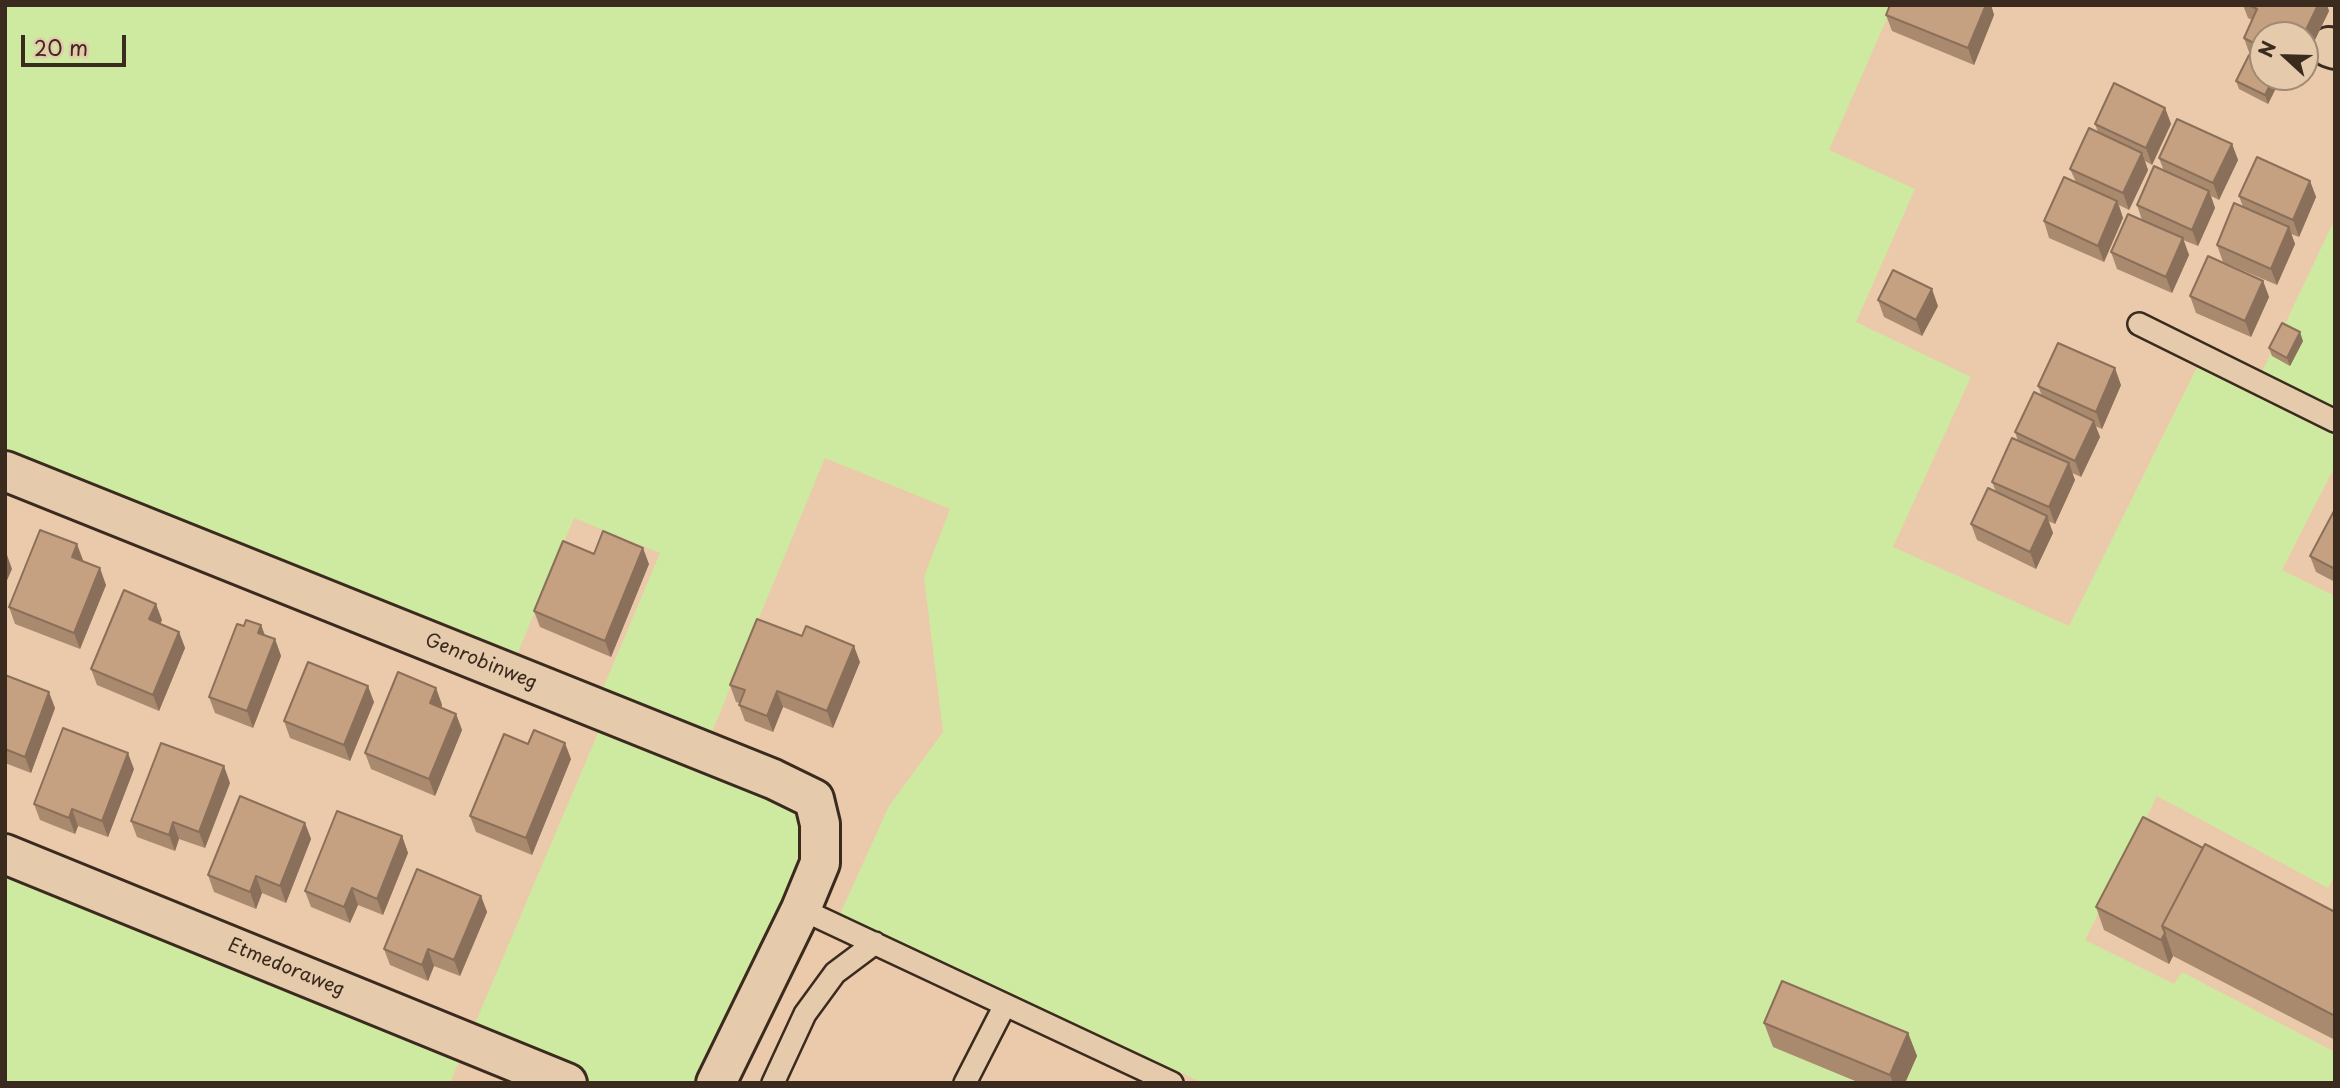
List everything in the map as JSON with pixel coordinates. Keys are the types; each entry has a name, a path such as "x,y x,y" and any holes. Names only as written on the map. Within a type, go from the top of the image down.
{"street":[{"name":"Genrobinweg","path":"5,471 773,779 814,799 820,824 820,863 801,909"},
{"name":"Etmedoraweg","path":"5,854 567,1083"},
{"path":"716,1083 801,909"}],"lane":[{"path":"2140,324 2335,421"},
{"path":"801,909 1172,1083"},
{"path":"773,1083 805,1014 835,972 875,943"},
{"path":"965,1083 1005,1005"}],"green space":[{"path":"5,5 1893,5 1829,150 1915,189 1856,322 1971,377 1893,547 2069,626 2198,365 2335,432 2335,466 2282,570 2335,596 2335,875 2328,888 2157,796 2085,940 2174,984 2182,972 2335,1052 2335,1083 1203,1083 840,914 889,806 943,732 924,577 950,509 825,458 707,744 598,700 660,553 574,518 514,662 5,458"},
{"path":"2335,219 2335,411 2261,374"},
{"path":"603,721 806,811 810,858 701,1083 593,1083 471,1033"},
{"path":"5,867 463,1052 450,1083 5,1083"}],"building":[{"path":"1890,5 1986,5 1968,48 1886,15"},
{"path":"2249,5 2318,5 2310,21 2252,21 2257,9"},
{"path":"2249,27 2249,41 2244,38"},
{"path":"2249,55 2249,87 2236,81"},
{"path":"2114,83 2165,108 2146,148 2095,124"},
{"path":"2177,119 2232,144 2213,183 2159,158"},
{"path":"2089,128 2142,153 2123,193 2070,169"},
{"path":"2257,157 2310,181 2293,220 2239,196"},
{"path":"2154,166 2209,191 2192,230 2137,205"},
{"path":"2064,177 2117,201 2098,246 2044,221"},
{"path":"2234,203 2289,227 2271,269 2217,245"},
{"path":"2128,214 2183,238 2166,277 2111,252"},
{"path":"2208,256 2263,281 2245,321 2190,296"},
{"path":"1893,270 1932,289 1916,320 1878,300"},
{"path":"2282,323 2300,332 2287,358 2269,348"},
{"path":"2058,343 2115,368 2096,412 2038,386"},
{"path":"2034,392 2094,421 2075,461 2015,432"},
{"path":"2012,438 2069,463 2049,507 1992,482"},
{"path":"1988,488 2047,516 2030,552 1971,524"},
{"path":"2335,509 2335,569 2310,556"},
{"path":"40,530 77,544 72,557 100,568 74,633 9,607"},
{"path":"603,531 643,548 605,641 534,611 563,541 594,554"},
{"path":"124,590 156,604 149,619 179,632 153,695 91,669"},
{"path":"757,619 802,636 806,626 854,646 827,711 777,691 767,716 739,705 745,690 730,685"},
{"path":"246,620 261,625 258,633 275,639 247,711 209,697 237,624 244,626"},
{"path":"308,662 368,686 344,745 284,721"},
{"path":"398,672 436,688 430,703 456,714 429,779 365,753"},
{"path":"5,675 49,692 25,757 5,749"},
{"path":"63,728 128,753 102,821 72,809 69,818 34,804"},
{"path":"534,730 565,743 526,838 470,816 504,734 528,744"},
{"path":"161,743 224,766 199,832 173,822 169,835 131,821"},
{"path":"240,796 305,823 280,886 256,876 250,892 208,875"},
{"path":"337,811 402,836 377,899 352,888 344,907 305,891"},
{"path":"2143,817 2203,848 2162,926 2165,933 2161,940 2096,907"},
{"path":"2205,844 2335,912 2335,1016 2162,926"},
{"path":"417,869 481,896 454,960 428,949 422,965 384,949"},
{"path":"1782,981 1908,1033 1890,1075 1764,1023"}]}
